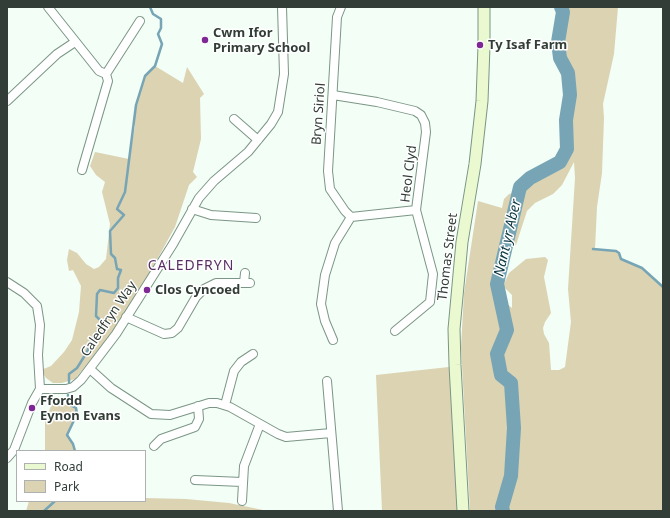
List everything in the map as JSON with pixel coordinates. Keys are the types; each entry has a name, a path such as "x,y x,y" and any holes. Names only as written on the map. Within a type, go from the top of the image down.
{"main road":[{"name":"Thomas Street","path":"463,511 454,365 454,329 462,242 475,164 482,101 484,7"}],"street":[{"path":"48,7 99,71 106,74"},
{"name":"Caledfryn Way","path":"40,389 70,388 77,384 90,369 126,317 192,209 206,189 243,158 278,112 284,74 282,7"},
{"name":"Bryn Siriol","path":"341,7 337,17 329,149 329,183 336,198 351,217"},
{"path":"82,170 108,81 106,74 140,21"},
{"path":"7,101 57,54 75,42"},
{"name":"Heol Clyd","path":"333,95 415,111 421,115 425,123 426,132 416,210 433,274 430,302 395,331"},
{"path":"234,119 258,140"},
{"path":"192,209 211,215 256,218"},
{"path":"333,340 325,321 321,304 325,275 335,243 351,217 416,210"},
{"path":"126,317 164,334 172,332 178,328 196,297 204,289 216,283 247,283 245,273"},
{"path":"7,282 24,293 37,306 40,325 38,355 40,389 32,403 14,450 7,458"},
{"path":"225,405 234,371 241,362 253,354"},
{"path":"90,369 111,388 151,414 170,414 209,403 225,405 286,436 330,433"},
{"path":"326,381 338,511"},
{"path":"154,446 161,439 195,427 198,419 198,406"},
{"path":"242,501 242,482 246,459 260,424"},
{"path":"195,480 242,482"}],"green space":[{"path":"561,7 618,7 614,54 603,104 604,118 602,173 597,207 595,249 616,251 619,253 621,259 642,268 663,287 663,511 470,511 461,347 464,293 478,201 502,208 504,199 509,194 518,192 520,187 530,178 560,162 567,149 566,120 570,95 568,73 560,58 558,42 563,12","holes":["574,162 575,178 568,289 571,322 565,367 559,370 551,370 549,343 544,334 543,328 551,313 544,277 548,260 545,257 526,259 509,273 503,286 512,295 512,308 500,298 497,284 504,253 516,245 527,211 535,203 553,194 562,185"]},
{"path":"155,66 183,83 187,67 204,94 200,98 201,139 193,172 197,177 189,185 175,227 138,294 115,329 75,379 62,383 53,383 46,378 41,370 51,366 64,352 72,340 79,312 81,286 73,270 69,271 67,260 69,249 77,253 86,264 94,269 99,267 106,259 110,224 102,192 105,182 96,175 90,166 95,152 129,159 135,126 133,120 139,95 145,76"},
{"path":"458,366 469,511 382,511 376,375"},
{"path":"57,402 76,408 77,414 67,435 73,444 75,450 45,450 45,420 52,404"},
{"path":"146,498 186,499 229,503 268,511 26,511 29,502 146,502"}],"waterway":[{"path":"69,382 69,374 77,368 87,352 92,339 100,328 101,321 96,316 97,294 100,290 114,293 118,288 118,278 121,270 117,269 115,258 111,254 110,231 124,215 117,209 125,192 136,105 145,76 155,66 162,44 158,34 161,28 161,19 153,14 150,7"},
{"name":"Nant yr Aber","path":"503,511 502,507 511,476 514,428 511,383 501,375 497,354 507,330 497,284 520,187 530,178 560,162 567,149 566,120 570,95 568,73 560,58 558,42 563,12 561,7"},
{"path":"593,249 616,251 619,253 621,259 642,268 663,287"},
{"path":"68,395 68,404 76,408 77,414 67,435 73,444 75,450"},
{"path":"44,511 54,502"}],"place":[{"name":"Cwm Ifor Primary School","path":"205,40"},
{"name":"Ty Isaf Farm","path":"480,45"},
{"name":"Clos Cyncoed","path":"147,290"},
{"name":"Ffordd Eynon Evans","path":"32,408"}],"district":[{"name":"CALEDFRYN","path":"191,266"}]}
